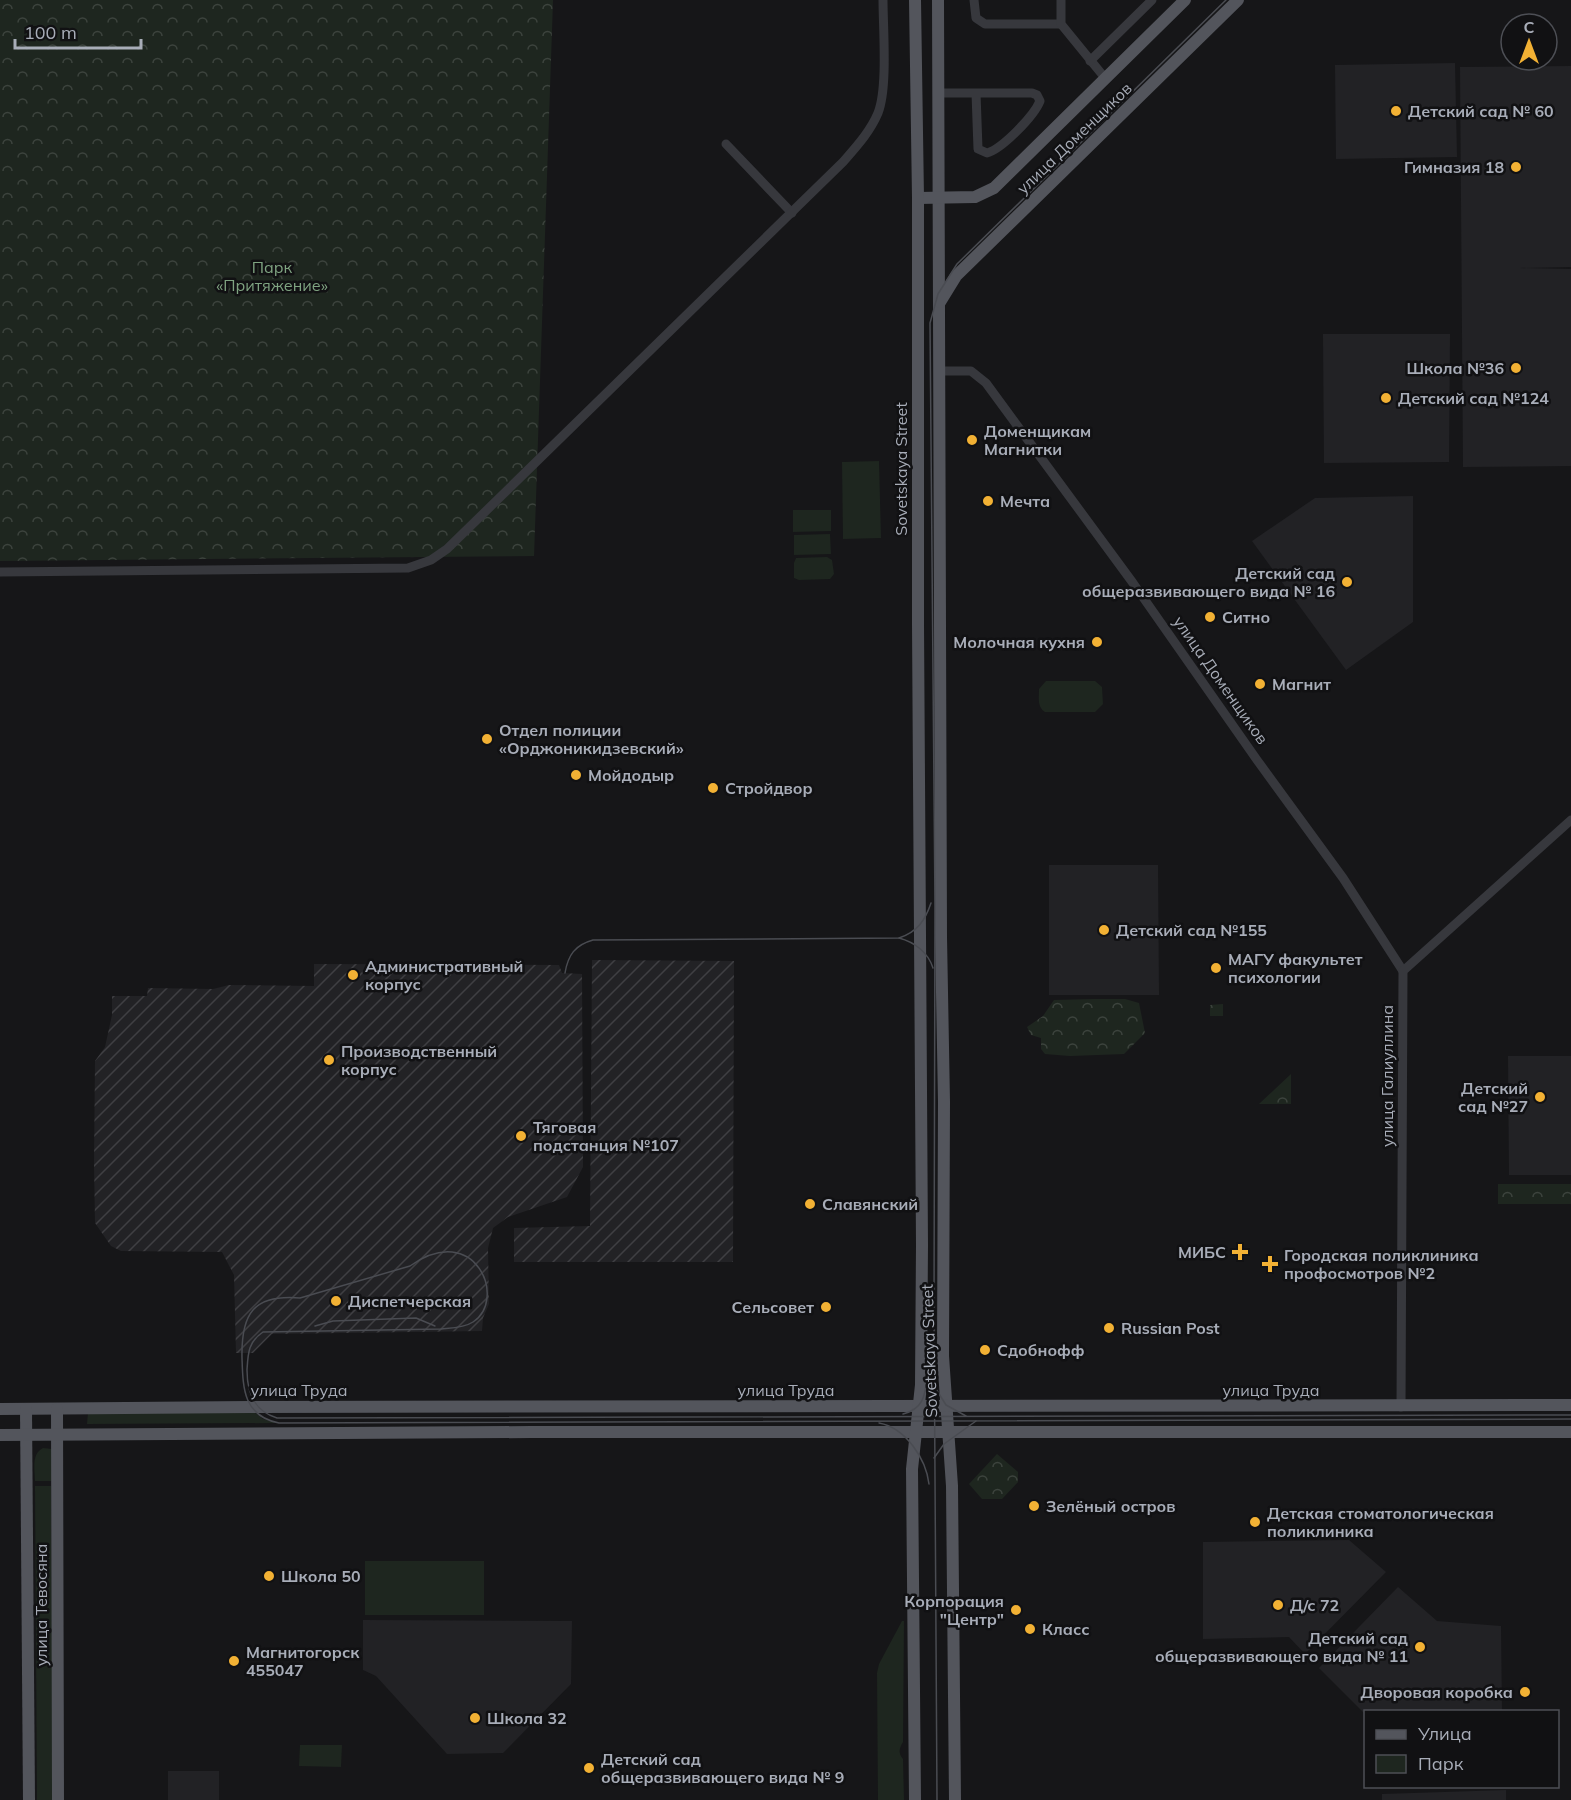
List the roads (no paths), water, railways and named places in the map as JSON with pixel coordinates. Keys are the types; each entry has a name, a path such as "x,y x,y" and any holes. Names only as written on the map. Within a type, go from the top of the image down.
{"main road":[{"name":"Sovetskaya Street","path":"915,0 918,198 921,1268 919,1407 912,1478 915,1800"},
{"name":"Sovetskaya Street","path":"938,0 941,937 944,1091 943,1356 952,1486 955,1800"},
{"name":"улица Доменщиков","path":"918,198 975,197 994,188 1185,0"},
{"name":"улица Доменщиков","path":"939,303 956,276 1238,0"},
{"name":"улица Доменщиков","path":"918,371 939,371"},
{"path":"920,938 941,937"},
{"name":"улица Труда","path":"0,1409 1571,1406"},
{"name":"улица Тевосяна","path":"26,1409 29,1800"},
{"name":"улица Тевосяна","path":"57,1409 58,1800"},
{"path":"0,1435 916,1431 1571,1432"}],"street":[{"path":"0,572 408,568 430,560 447,549 792,213 843,162 868,133 879,111 884,84 883,0"},
{"path":"974,0 976,18 985,24 1060,24"},
{"path":"1061,0 1060,24 1105,78"},
{"path":"1090,61 1152,0"},
{"path":"939,93 976,93 1032,93 1037,94 1041,101 1036,110 998,148 987,153 978,149 976,93"},
{"path":"726,144 792,213"},
{"name":"улица Доменщиков","path":"939,371 971,371 986,383 1126,574 1343,878 1403,971"},
{"path":"1403,971 1571,820"},
{"name":"улица Галиуллина","path":"1401,1407 1403,971"}],"tram line":[{"path":"937,1800 934,1313 935,906 930,323 938,294 957,264 1226,0"},
{"path":"565,973 573,952 581,945 593,940 899,938 911,933 920,925 931,903"},
{"path":"899,938 920,948 928,957 933,968"},
{"path":"1571,1415 277,1418 257,1406 248,1386 247,1364 252,1344 263,1332 441,1329 462,1327 473,1322 483,1311 487,1297 486,1282 479,1268 468,1257 452,1252 433,1254 410,1266 300,1298 284,1298 261,1304 253,1310 248,1319 242,1343 243,1380 247,1399 258,1414 279,1423 1571,1419"},
{"path":"315,1326 333,1321 416,1318 435,1326"},
{"path":"903,1414 920,1404 925,1394 928,1373"},
{"path":"936,1389 946,1405 966,1416"},
{"path":"934,1458 944,1444 976,1421"},
{"path":"879,1423 898,1431 913,1446 924,1465 929,1484"}],"place":[{"name":"Детский сад № 60","path":"1396,111"},
{"name":"Гимназия 18","path":"1516,167"},
{"name":"Школа №36","path":"1516,368"},
{"name":"Детский сад №124","path":"1386,398"},
{"name":"Доменщикам Магнитки","path":"972,440"},
{"name":"Мечта","path":"988,501"},
{"name":"Детский сад общеразвивающего вида № 16","path":"1347,582"},
{"name":"Ситно","path":"1210,617"},
{"name":"Молочная кухня","path":"1097,642"},
{"name":"Магнит","path":"1260,684"},
{"name":"Отдел полиции «Орджоникидзевский»","path":"487,739"},
{"name":"Мойдодыр","path":"576,775"},
{"name":"Стройдвор","path":"713,788"},
{"name":"Детский сад №155","path":"1104,930"},
{"name":"МАГУ факультет психологии","path":"1216,968"},
{"name":"Административный корпус","path":"353,975"},
{"name":"Производственный корпус","path":"329,1060"},
{"name":"Детский сад №27","path":"1540,1097"},
{"name":"Тяговая подстанция №107","path":"521,1136"},
{"name":"Славянский","path":"810,1204"},
{"name":"МИБС","path":"1240,1252"},
{"name":"Городская поликлиника профосмотров №2","path":"1270,1264"},
{"name":"Диспетчерская","path":"336,1301"},
{"name":"Сельсовет","path":"826,1307"},
{"name":"Russian Post","path":"1109,1328"},
{"name":"Сдобнофф","path":"985,1350"},
{"name":"Зелёный остров","path":"1034,1506"},
{"name":"Детская стоматологическая поликлиника","path":"1255,1522"},
{"name":"Школа 50","path":"269,1576"},
{"name":"Д/с 72","path":"1278,1605"},
{"name":"Корпорация \"Центр\"","path":"1016,1610"},
{"name":"Класс","path":"1030,1629"},
{"name":"Детский сад общеразвивающего вида № 11","path":"1420,1647"},
{"name":"Магнитогорск 455047","path":"234,1661"},
{"name":"Дворовая коробка","path":"1525,1692"},
{"name":"Школа 32","path":"475,1718"},
{"name":"Детский сад общеразвивающего вида № 9","path":"589,1768"}],"park label":[{"name":"Парк «Притяжение»","path":"272,276"}]}
